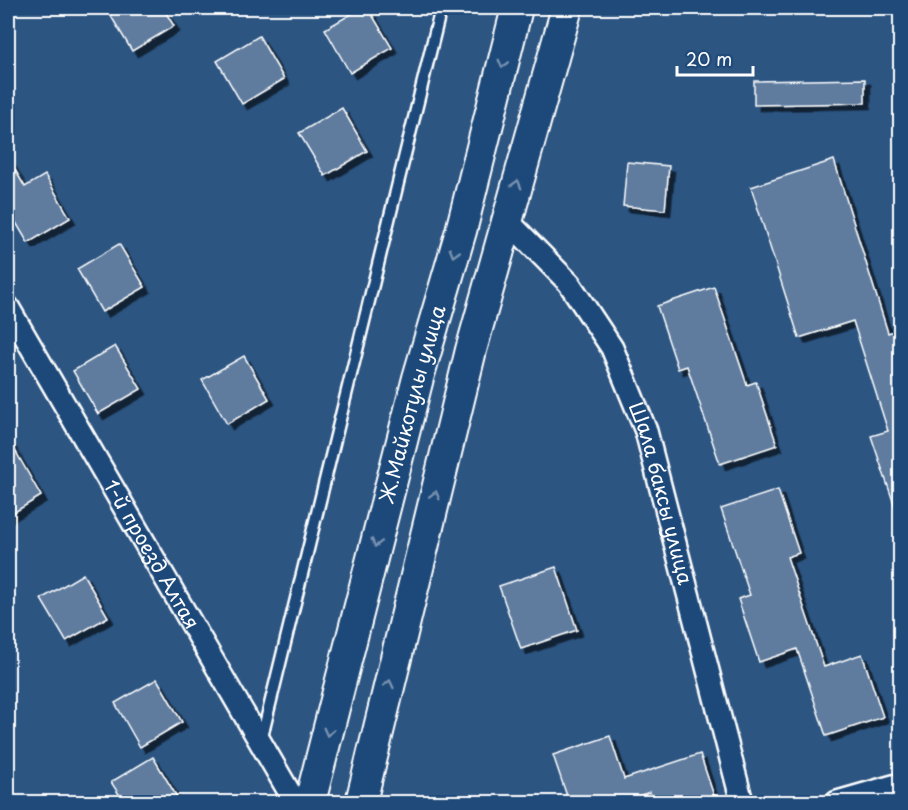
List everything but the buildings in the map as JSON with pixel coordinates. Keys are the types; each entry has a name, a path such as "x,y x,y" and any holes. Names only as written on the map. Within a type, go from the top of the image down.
{"street":[{"name":"Ж.Майкотулы улица","path":"310,802 418,378 461,231 517,8"},
{"path":"361,802 471,350 567,8"},
{"name":"Шала баксы улица","path":"507,220 569,283 612,348 646,431 742,802"},
{"name":"1-й проезд Алтая","path":"8,307 295,802"},
{"path":"363,592 408,602"},
{"path":"837,802 900,784"}],"lane":[{"path":"260,743 441,8"}]}
